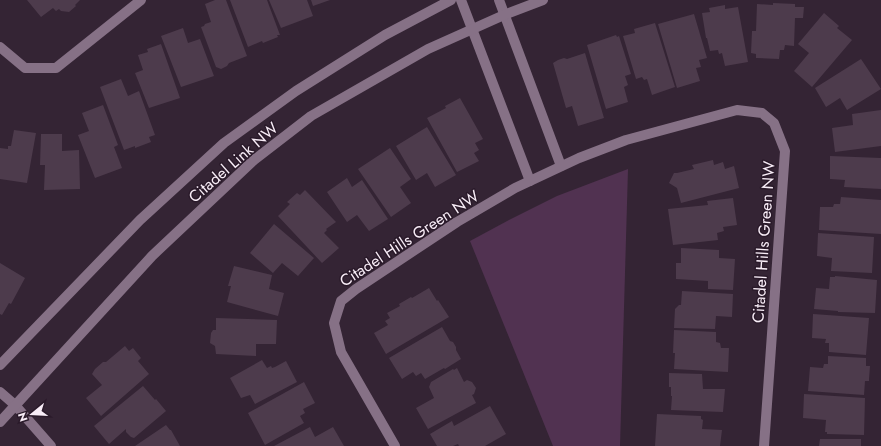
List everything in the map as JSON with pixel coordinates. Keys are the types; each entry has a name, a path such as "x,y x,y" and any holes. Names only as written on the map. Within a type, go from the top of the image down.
{"street":[{"path":"0,47 25,68 56,68 142,0"},
{"name":"Citadel Link NW","path":"0,365 140,220 224,143 296,91 385,35 451,0"},
{"path":"461,0 530,181"},
{"path":"499,0 561,166"},
{"name":"Citadel Link NW","path":"0,422 152,256 254,160 311,116 428,49 504,15 543,0"},
{"name":"Citadel Hills Green NW","path":"395,446 341,352 334,323 341,301 356,289 457,222 530,181 561,166 626,140 737,110 762,113 774,123 785,151 764,446"},
{"path":"0,392 15,405 52,446"}],"shaded area":[{"path":"628,169 620,446 553,446 470,241 557,196"}],"building":[{"path":"27,0 80,0 69,12 61,11 59,9 56,11 53,8 41,17"},
{"path":"215,0 226,0 247,56 229,63 221,69 216,67 201,27 211,22 205,4"},
{"path":"230,0 267,0 280,35 277,35 278,37 263,43 262,41 248,47"},
{"path":"269,0 307,0 313,16 281,28"},
{"path":"311,0 330,0 313,6"},
{"path":"773,3 795,4 795,7 804,7 803,18 795,18 794,46 785,45 784,50 780,50 779,59 756,58 756,54 751,53 752,31 756,31 757,4 773,5"},
{"path":"725,5 725,9 738,7 748,62 725,66 722,53 719,54 718,50 710,51 706,38 702,13 710,12 709,8"},
{"path":"824,13 839,26 837,28 852,40 812,87 794,71 809,53 798,44"},
{"path":"694,14 707,58 699,60 701,67 696,68 700,81 677,88 658,24"},
{"path":"655,23 675,87 652,95 647,79 644,80 642,77 636,79 623,36 635,33 634,29"},
{"path":"183,28 188,43 200,39 214,76 181,87 161,36"},
{"path":"616,35 617,37 619,36 631,74 625,76 628,85 624,87 628,102 606,109 587,45"},
{"path":"161,44 180,98 149,108 135,73 143,70 138,55 148,52 147,49"},
{"path":"585,53 604,118 578,126 572,106 566,108 553,63 564,58 567,59"},
{"path":"861,59 881,89 847,110 840,98 826,107 815,88"},
{"path":"121,79 128,96 139,91 155,135 149,137 151,142 135,148 135,146 124,150 100,87"},
{"path":"460,98 483,139 475,143 479,150 474,153 479,161 457,172 427,118 446,108 445,106"},
{"path":"103,105 118,145 114,147 122,168 95,178 78,135 89,131 82,113"},
{"path":"881,110 881,146 835,152 832,128 853,125 852,114"},
{"path":"427,127 456,175 435,187 427,173 416,180 396,146"},
{"path":"14,130 36,133 27,183 0,179 0,148 8,149 8,146 11,146"},
{"path":"41,134 62,134 62,151 79,150 80,189 44,190 45,165 40,165"},
{"path":"390,148 411,179 400,187 411,203 391,217 358,169"},
{"path":"830,156 881,158 881,189 844,187 845,180 830,179"},
{"path":"713,160 714,165 723,162 725,169 734,166 739,188 681,203 677,188 669,183 674,173 694,169 692,165"},
{"path":"347,178 352,187 362,180 388,219 369,231 357,215 347,222 327,192"},
{"path":"305,190 336,222 326,229 327,230 324,233 339,248 322,263 278,216 290,204 287,202 297,193 300,195"},
{"path":"841,197 881,200 881,234 819,230 820,207 833,207 834,204 840,204"},
{"path":"733,198 737,225 723,227 724,231 717,233 718,240 673,245 668,209 708,205 707,201"},
{"path":"274,224 314,258 298,276 282,263 273,273 250,253"},
{"path":"818,233 874,237 872,273 831,271 832,258 817,256"},
{"path":"681,248 719,250 719,258 735,259 733,290 708,289 708,281 676,279 676,263 681,263"},
{"path":"0,263 25,278 11,304 9,303 2,315 0,314"},
{"path":"234,266 272,275 269,289 284,293 278,316 227,302 231,286 228,286"},
{"path":"835,276 877,280 875,313 838,312 814,309 816,288 829,289 830,277"},
{"path":"429,288 449,317 386,354 374,333 388,325 385,321 390,318 387,313 400,306 399,304"},
{"path":"682,291 733,294 732,317 716,316 715,329 674,328 675,309 681,305"},
{"path":"813,314 869,318 866,355 829,352 829,343 825,343 826,339 812,338"},
{"path":"216,318 277,320 276,344 256,344 256,356 216,354 215,346 210,343 211,333 213,330 216,330"},
{"path":"442,327 450,341 453,342 456,347 461,359 425,379 421,373 416,376 413,372 402,379 389,358"},
{"path":"674,330 716,332 716,342 720,343 721,348 729,348 728,372 674,369"},
{"path":"125,346 129,351 133,348 141,358 138,361 149,374 101,416 86,398 102,385 92,374 103,362 106,362"},
{"path":"828,356 866,358 866,366 870,366 869,381 865,381 864,395 808,391 810,367 823,368 824,364 828,364"},
{"path":"262,360 267,368 271,366 272,368 275,367 286,361 297,382 255,404 250,395 241,398 230,378"},
{"path":"457,368 464,382 467,380 472,382 476,388 474,394 472,395 476,403 428,429 416,408 434,398 429,387 431,382"},
{"path":"669,373 702,374 703,389 725,389 723,412 671,410 672,396 671,387 669,387"},
{"path":"304,382 315,403 303,409 305,413 300,416 304,423 265,445 248,413"},
{"path":"143,386 166,411 134,438 126,432 126,429 109,444 94,426"},
{"path":"804,394 865,398 864,435 827,434 827,432 825,432 826,420 803,418"},
{"path":"490,406 506,434 485,446 459,446 458,444 453,446 437,446 430,434 452,421 454,426"},
{"path":"657,414 701,416 701,419 703,420 702,429 722,430 720,446 655,446"},
{"path":"166,425 171,430 180,446 135,446"},
{"path":"310,427 315,437 333,427 344,446 274,446"},
{"path":"820,439 861,439 861,446 819,446"}]}
